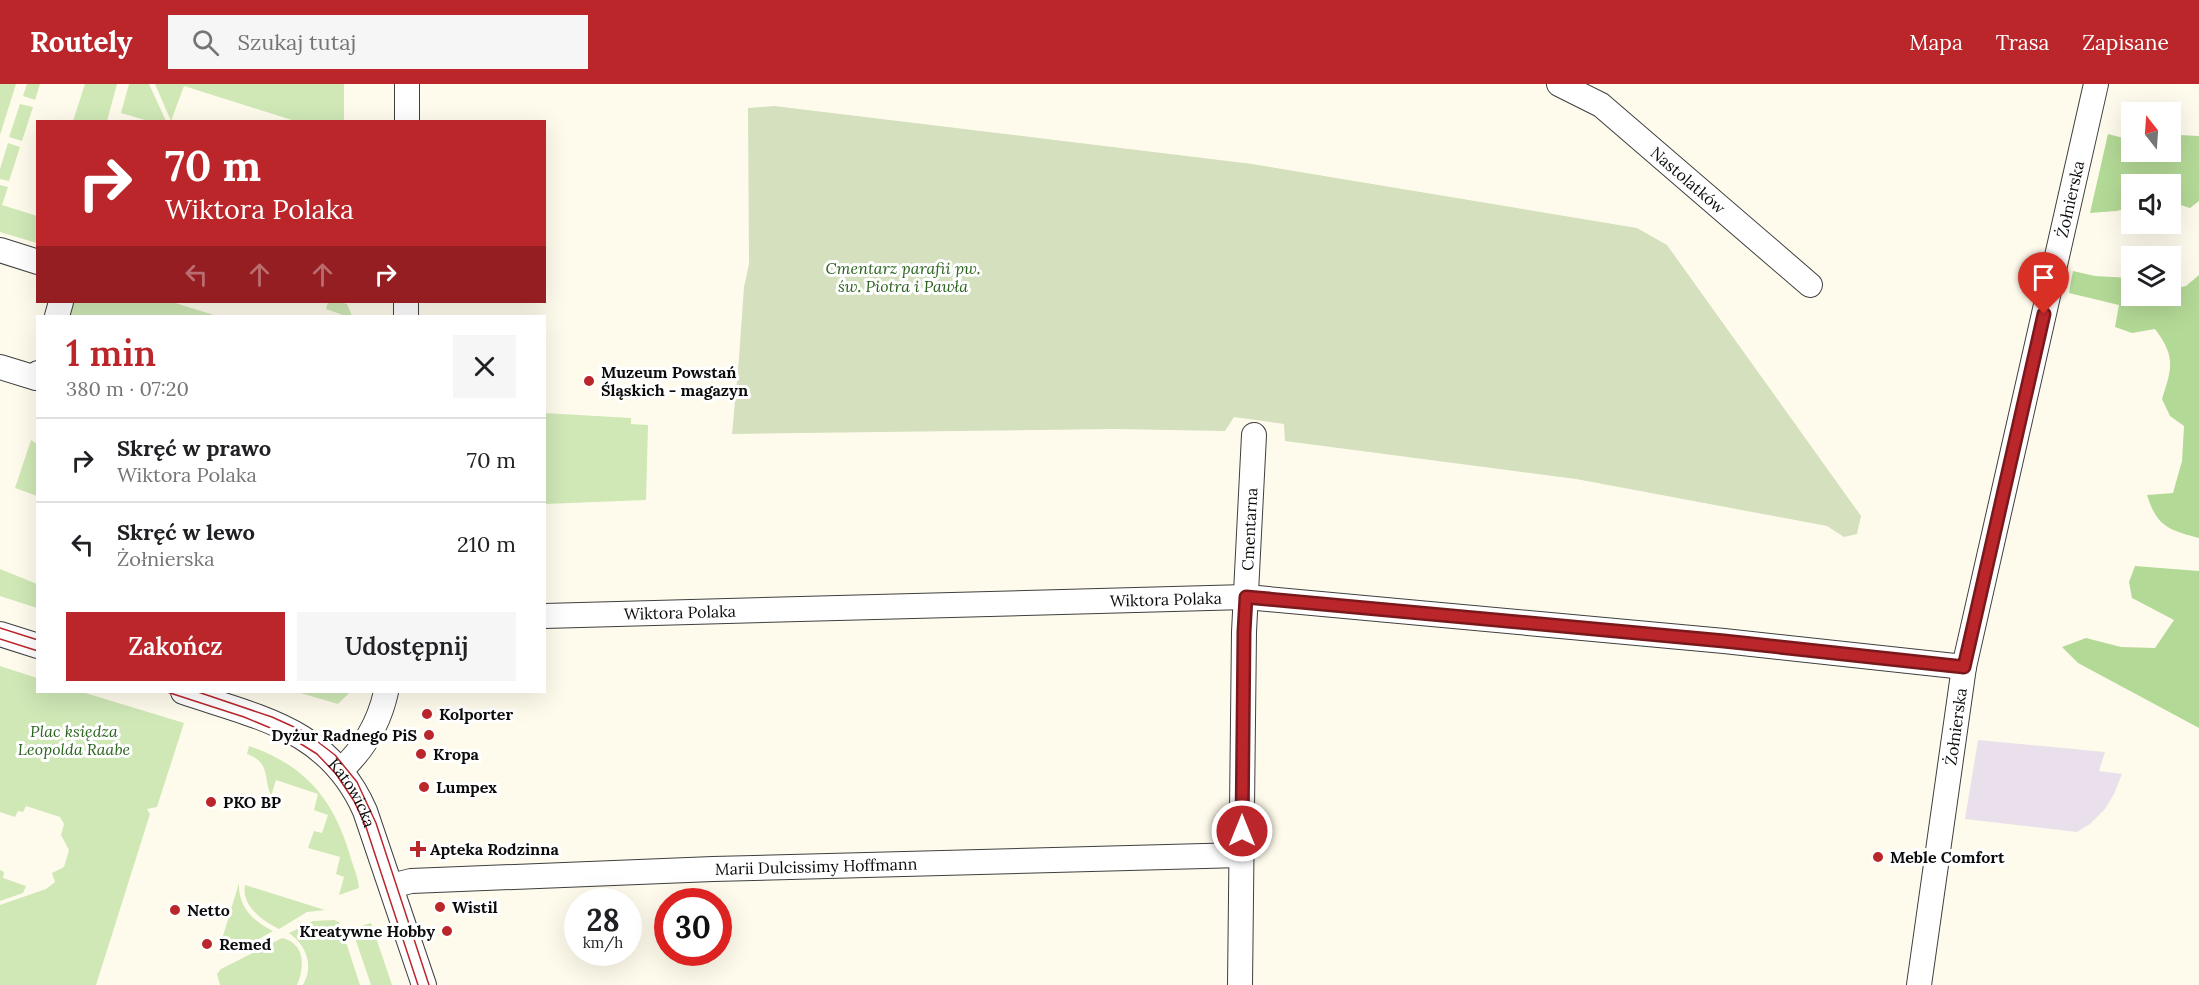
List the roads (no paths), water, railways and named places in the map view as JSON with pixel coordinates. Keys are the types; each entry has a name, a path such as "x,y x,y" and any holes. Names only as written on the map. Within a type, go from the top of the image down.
{"street":[{"path":"407,84 407,120"},
{"name":"Nastolatków","path":"1559,84 1601,105 1810,285"},
{"name":"Żołnierska","path":"1919,985 1964,667 2096,84"},
{"path":"0,250 36,261"},
{"path":"0,367 36,378"},
{"name":"Cmentarna","path":"1240,985 1244,632 1254,435"},
{"name":"Wiktora Polaka","path":"546,616 1246,597 1713,639 1964,667"},
{"path":"0,634 36,645"},
{"name":"Katowicka","path":"186,693 288,729 321,750 341,770 366,812 424,985"},
{"path":"341,770 356,756 370,736 381,713 386,693"},
{"name":"Marii Dulcissimy Hoffmann","path":"391,886 411,881 712,869 1242,855"}],"tram line":[{"path":"0,628 36,639"},
{"path":"0,639 36,650"},
{"path":"170,693 244,717 285,734 317,754 336,774 354,801 366,827 418,985"},
{"path":"201,693 272,717 305,732 335,755 357,782 376,823 429,985"}],"place":[{"name":"Muzeum Powstań Śląskich - magazyn","path":"589,381"},
{"name":"Kolporter","path":"427,714"},
{"name":"Dyżur Radnego PiS","path":"429,735"},
{"name":"Kropa","path":"421,754"},
{"name":"Lumpex","path":"424,787"},
{"name":"PKO BP","path":"211,802"},
{"name":"Apteka Rodzinna","path":"418,849"},
{"name":"Meble Comfort","path":"1878,857"},
{"name":"Wistil","path":"440,907"},
{"name":"Netto","path":"175,910"},
{"name":"Kreatywne Hobby","path":"447,931"},
{"name":"Remed","path":"207,944"}],"park label":[{"name":"Cmentarz parafii pw. św. Piotra i Pawła","path":"903,277"},
{"name":"Plac księdza Leopolda Raabe","path":"74,740"}]}
